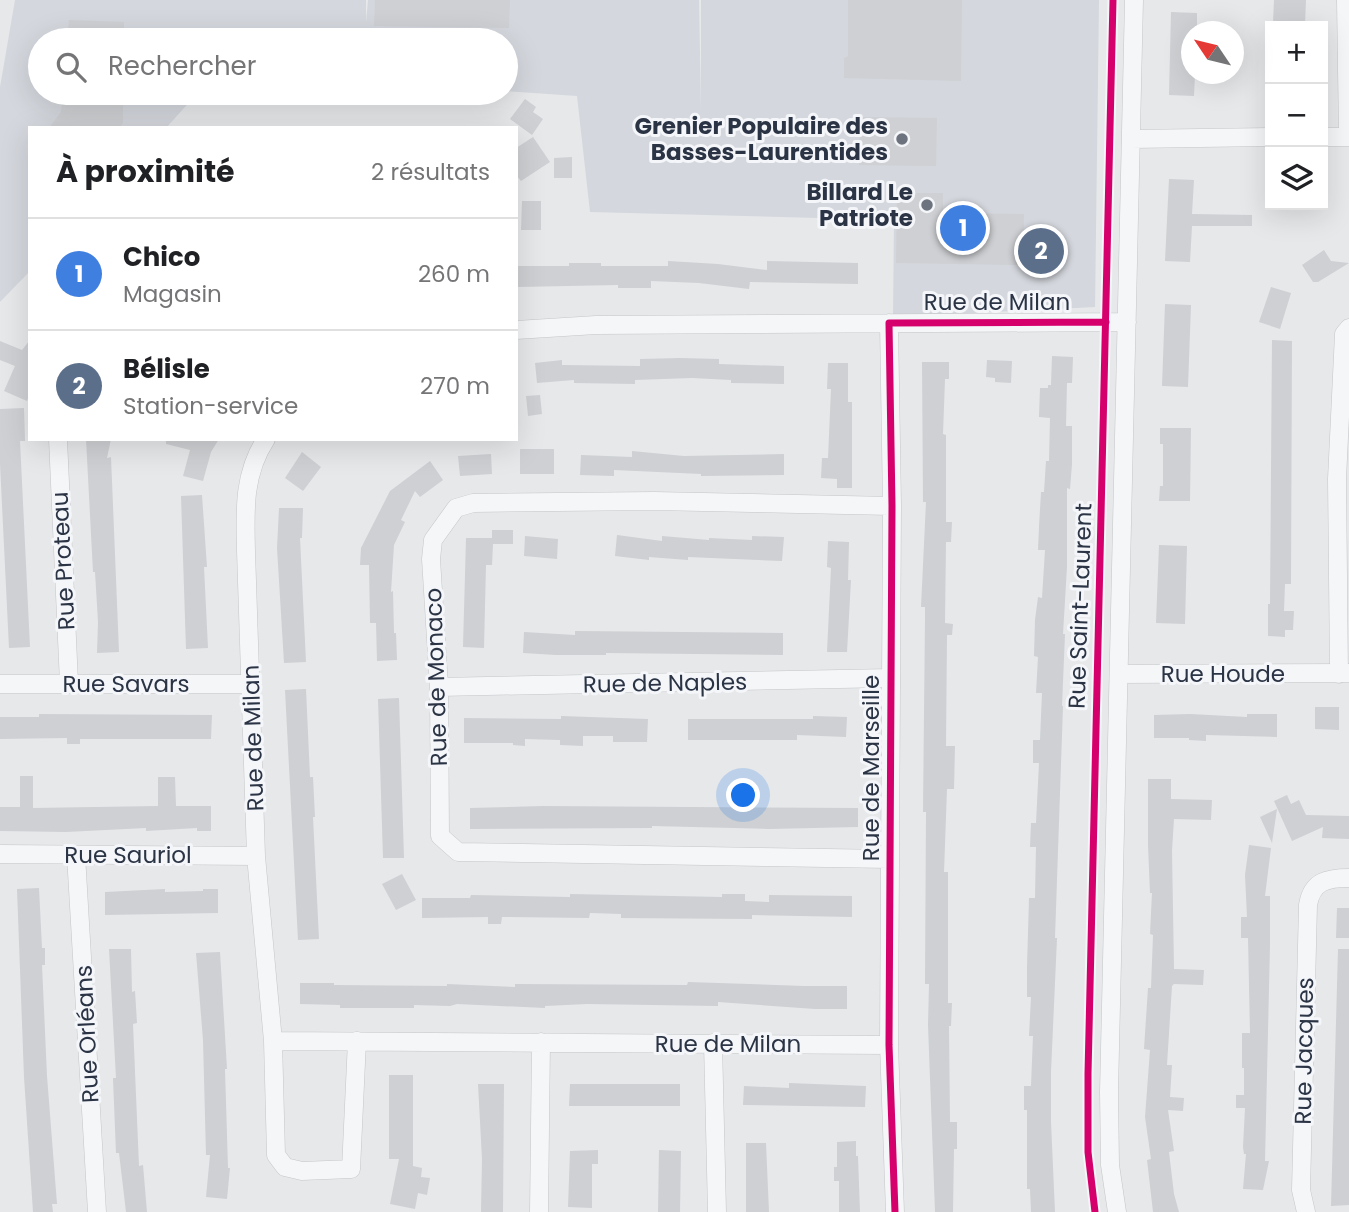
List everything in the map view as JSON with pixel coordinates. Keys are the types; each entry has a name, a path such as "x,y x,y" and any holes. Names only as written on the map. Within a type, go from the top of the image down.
{"street":[{"name":"Rue Saint-Laurent","path":"1116,1212 1110,1165 1109,1118 1134,0"},
{"path":"1328,137 1348,137 1346,0"},
{"path":"1131,139 1265,137"},
{"name":"Rue de Milan","path":"518,330 596,324 1127,322"},
{"name":"Rue de Marseille","path":"889,323 892,506 889,1045 895,1212"},
{"path":"1344,673 1337,479 1344,334 1349,328"},
{"name":"Rue Proteau","path":"58,441 69,683"},
{"name":"Rue de Milan","path":"265,441 251,469 245,503 256,856 273,1041 276,1155 285,1167 302,1171 351,1169 356,1041"},
{"name":"Rue de Monaco","path":"890,859 458,852 440,836 439,687 431,559 433,540 456,508 474,503 654,501 892,506"},
{"name":"Rue Houde","path":"1119,674 1344,673"},
{"name":"Rue de Naples","path":"439,687 891,678"},
{"name":"Rue Savars","path":"0,684 252,684"},
{"name":"Rue Sauriol","path":"0,854 256,856"},
{"name":"Rue Orléans","path":"76,855 97,1212"},
{"name":"Rue Jacques","path":"1306,1212 1301,1190 1307,913 1312,890 1324,880 1349,878"},
{"name":"Rue de Milan","path":"273,1041 889,1045"},
{"path":"539,1212 541,1042"},
{"path":"713,1044 717,1212"}],"shaded area":[{"path":"15,0 366,0 366,23 368,0 699,0 701,112 701,0 1099,0 1095,307 893,317 894,220 590,212 577,96 518,92 518,28 28,28 28,105 187,105 168,126 28,126 28,273 0,302 0,87"}],"building":[{"path":"375,0 510,0 509,28 374,26"},
{"path":"848,0 962,0 961,81 844,78 844,58 848,56"},
{"path":"1274,0 1306,0 1305,21 1273,21"},
{"path":"1171,12 1197,13 1197,21 1181,21 1181,84 1195,84 1194,96 1169,95"},
{"path":"69,20 124,22 124,28 68,28"},
{"path":"525,99 536,107 533,112 543,119 532,135 510,119"},
{"path":"62,105 123,105 123,123 121,126 50,126 61,112"},
{"path":"860,117 937,118 936,166 859,165"},
{"path":"533,137 550,162 521,181 518,177 518,147"},
{"path":"572,157 572,178 554,178 554,158"},
{"path":"1169,179 1194,180 1192,214 1252,215 1252,226 1192,226 1190,262 1165,261"},
{"path":"897,193 943,193 943,213 1024,214 1023,265 896,263"},
{"path":"522,201 541,201 541,230 521,230"},
{"path":"1324,250 1331,261 1349,263 1318,282 1313,282 1302,265"},
{"path":"668,261 767,270 767,261 858,263 858,284 750,282 749,289 651,281 651,288 618,288 618,285 518,287 518,266 601,263 601,266 668,266"},
{"path":"1271,287 1291,293 1280,329 1259,322"},
{"path":"1165,304 1191,305 1188,387 1162,386"},
{"path":"1272,340 1292,341 1291,584 1285,584 1284,611 1294,611 1293,630 1285,630 1285,637 1268,636"},
{"path":"0,341 22,350 28,342 27,401 4,391 15,366 0,360"},
{"path":"1052,356 1073,357 1072,383 1067,383 1066,426 1072,426 1072,464 1070,489 1067,488 1057,938 1051,1072 1055,1212 1031,1212 1030,1189 1027,1189 1027,1110 1024,1110 1024,1086 1031,1086 1033,1036 1029,1036 1031,997 1027,997 1027,967 1029,898 1035,898 1036,847 1030,847 1031,823 1036,823 1039,763 1033,763 1033,740 1040,740 1042,693 1036,693 1038,657 1034,656 1038,597 1042,598 1045,550 1038,550 1039,527 1041,492 1044,492 1046,461 1049,461 1050,418 1039,417 1040,388 1048,388 1048,385 1051,385"},
{"path":"640,359 719,359 719,364 784,366 784,384 731,383 731,380 692,378 635,380 635,384 574,383 574,380 537,383 535,363 562,360 562,365 640,366"},
{"path":"987,360 1012,361 1011,383 995,382 995,378 986,377"},
{"path":"922,362 949,362 949,379 945,379 943,434 946,435 946,522 952,522 951,542 946,542 945,623 953,624 952,635 947,635 946,746 955,746 954,789 947,789 944,872 948,872 948,1003 952,1003 949,1026 950,1122 957,1122 953,1212 935,1212 929,984 925,984 925,607 921,607 926,502 923,502"},
{"path":"828,363 848,363 848,402 852,402 852,488 837,488 837,479 821,478 822,458 828,458 831,389 827,389"},
{"path":"540,395 542,414 528,416 526,396"},
{"path":"24,408 25,441 20,441 30,647 9,648 0,409"},
{"path":"1160,428 1191,428 1190,501 1159,501 1160,486 1163,486 1163,444 1160,444"},
{"path":"86,441 111,441 107,458 111,457 119,652 97,653 98,622"},
{"path":"166,441 218,441 211,452 203,481 183,476 190,450 166,444"},
{"path":"520,449 554,449 554,474 520,474"},
{"path":"632,451 684,456 784,454 784,475 701,476 614,470 614,476 580,475 581,455 632,457"},
{"path":"302,452 321,467 303,491 285,478"},
{"path":"491,454 492,474 460,476 458,456"},
{"path":"430,461 443,480 420,497 415,491 401,520 405,522 394,545 391,592 393,591 397,660 377,661 376,623 370,623 369,565 360,565 361,548 390,491"},
{"path":"202,495 207,567 204,567 208,648 186,649 181,496"},
{"path":"279,508 303,508 300,538 306,662 284,663 277,548"},
{"path":"492,530 513,530 513,544 493,544 492,565 486,565 484,648 463,647 466,538 492,538"},
{"path":"617,535 662,541 662,536 709,540 752,540 752,536 784,537 782,561 688,557 688,560 649,557 649,560 615,556"},
{"path":"525,536 558,539 557,559 524,556"},
{"path":"828,541 849,542 848,580 851,580 847,652 827,652 831,568 827,567"},
{"path":"1159,545 1187,546 1185,624 1156,623"},
{"path":"575,631 783,633 783,655 523,653 524,632 575,635"},
{"path":"306,689 310,777 313,777 319,939 298,940 285,690"},
{"path":"399,698 404,858 383,858 378,699"},
{"path":"1315,707 1339,707 1339,730 1315,729"},
{"path":"39,714 212,715 211,739 80,739 80,744 67,744 67,738 0,739 0,717 39,717"},
{"path":"1247,714 1277,714 1277,737 1206,735 1206,741 1154,738 1154,715 1247,717"},
{"path":"561,716 648,719 647,742 613,742 613,736 583,736 583,746 560,745 560,740 525,739 525,746 513,743 464,743 464,718 561,719"},
{"path":"813,716 847,717 846,737 797,735 797,740 688,740 688,719 813,719"},
{"path":"20,776 33,776 33,808 158,806 158,777 175,777 176,806 211,806 211,831 197,831 197,828 146,831 146,828 66,832 0,831 0,807 20,807"},
{"path":"1148,779 1171,779 1171,799 1212,800 1211,820 1174,819 1174,969 1204,970 1203,985 1172,986 1167,1065 1172,1065 1170,1097 1184,1098 1183,1111 1168,1110 1174,1151 1169,1152 1179,1212 1153,1212 1147,1160 1151,1159 1145,1117 1150,1050 1144,1049 1148,988 1151,988 1153,935 1150,934 1152,893 1148,845"},
{"path":"1287,795 1291,804 1299,800 1306,815 1349,816 1349,839 1322,838 1323,827 1292,841 1274,801"},
{"path":"470,808 858,808 858,827 470,829"},
{"path":"1277,809 1272,843 1260,817"},
{"path":"1249,845 1271,848 1265,896 1270,896 1265,1161 1269,1161 1263,1190 1243,1189 1246,1154 1243,1147 1245,1108 1236,1108 1236,1095 1244,1095 1242,1033 1250,1033 1248,938 1241,938 1241,917 1247,917 1245,875"},
{"path":"402,874 416,900 396,910 382,884"},
{"path":"39,888 42,948 45,948 45,965 42,965 47,1076 57,1204 52,1204 53,1212 33,1212 24,1077 17,889"},
{"path":"165,889 165,892 218,889 218,913 105,915 105,892"},
{"path":"570,894 722,897 722,894 745,894 745,901 769,902 769,895 852,896 852,917 752,915 752,919 621,918 621,914 590,913 589,918 502,917 501,924 488,924 488,917 422,918 422,898 470,898 471,895 570,897"},
{"path":"1337,908 1349,908 1349,938 1336,938"},
{"path":"109,949 131,949 132,992 135,991 137,1023 133,1024 139,1166 143,1165 147,1212 126,1212 119,1153 116,1153 113,1078 116,1078"},
{"path":"1338,949 1349,949 1349,1205 1331,1206"},
{"path":"220,952 230,1168 227,1199 206,1197 210,1155 206,1155 203,1040 196,953"},
{"path":"688,982 847,986 847,1009 718,1002 718,1006 587,1004 545,1008 457,1004 414,1005 414,1008 340,1008 340,1005 300,1004 300,983 515,987 515,984 687,985"},
{"path":"389,1075 413,1075 413,1166 422,1168 421,1177 430,1178 427,1195 418,1193 415,1209 390,1204 399,1159 389,1159"},
{"path":"789,1083 866,1086 865,1107 743,1105 744,1086 789,1088"},
{"path":"478,1084 504,1084 503,1212 481,1212 482,1159"},
{"path":"570,1084 680,1084 680,1106 569,1106"},
{"path":"856,1141 860,1212 839,1212 839,1181 834,1181 837,1142"},
{"path":"746,1143 766,1143 769,1212 746,1212"},
{"path":"598,1150 598,1164 592,1164 592,1208 568,1207 570,1151"},
{"path":"659,1150 681,1151 680,1212 658,1212"}],"cycle path":[{"path":"1095,1212 1088,1152 1088,1074 1113,0"},
{"path":"895,1212 889,1045 892,506 889,323 1106,322"}],"place":[{"name":"Grenier Populaire des Basses-Laurentides","path":"902,139"},
{"name":"Billard Le Patriote","path":"927,205"},
{"name":"Chico","path":"963,228"},
{"name":"Bélisle","path":"1041,251"}]}
